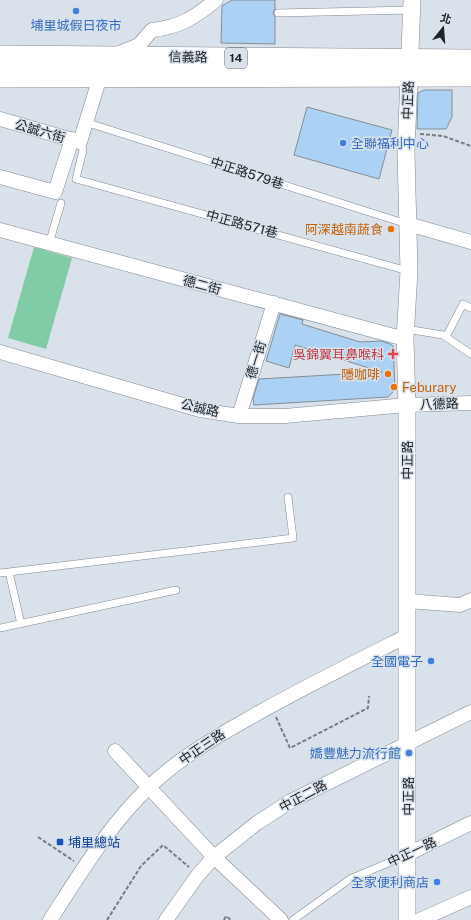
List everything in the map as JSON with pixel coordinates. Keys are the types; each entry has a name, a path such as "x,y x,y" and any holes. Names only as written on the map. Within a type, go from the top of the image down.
{"main road":[{"name":"信義路","path":"0,56 110,56 409,69 471,76"},
{"path":"34,77 35,56"},
{"name":"信義路","path":"0,77 100,77 409,69 471,60"}],"street":[{"path":"110,56 139,44 152,30 169,29 193,19 216,0"},
{"name":"中正路","path":"407,920 407,405 405,334 409,271 407,133 412,5"},
{"path":"0,177 55,192 85,122 100,77"},
{"name":"公誠六街","path":"0,119 76,140"},
{"path":"408,224 471,242"},
{"name":"德二街","path":"0,230 274,303 405,334"},
{"name":"德一街","path":"239,416 274,303"},
{"name":"公誠路","path":"0,352 200,410 239,416 285,416 407,405"},
{"name":"八德路","path":"407,405 471,403"},
{"path":"407,601 460,605 471,600"},
{"name":"中正三路","path":"50,920 84,868 114,827 150,786 178,763 210,740 271,705 407,636"},
{"name":"中正二路","path":"166,920 198,875 214,858 257,823 291,801 471,712"},
{"path":"115,751 150,786 214,858 281,920"},
{"name":"中正一路","path":"408,854 471,823"},
{"path":"420,920 471,897"}],"lane":[{"path":"278,13 412,5"},
{"name":"中正路579巷","path":"85,122 408,224"},
{"name":"中正路571巷","path":"76,140 83,150 76,179 409,271"},
{"path":"49,244 61,203"},
{"path":"446,337 463,304 471,308"},
{"path":"405,334 442,335 471,354"},
{"path":"0,573 293,538 288,497"},
{"path":"9,572 21,624"},
{"path":"0,628 176,590"},
{"name":"中正一路","path":"293,920 350,879 408,854"}],"path":[{"path":"407,133 443,136 471,146"},
{"path":"271,705 290,748 368,708 369,696"},
{"path":"38,837 84,868"},
{"path":"107,920 141,866 163,845 198,875"},
{"path":"224,920 226,916 231,920"}],"green space":[{"path":"34,247 72,258 46,349 8,338"}],"building":[{"path":"232,0 275,0 275,9 273,13 275,17 275,44 221,43 222,6"},
{"path":"424,90 452,90 452,117 446,129 417,129 418,93"},
{"name":"全聯福利中心","path":"307,107 392,130 379,179 294,155"},
{"path":"280,314 303,320 302,324 360,342 382,341 393,346 395,386 393,392 388,397 254,405 253,399 259,379 382,372 295,345 289,368 266,361"}],"place":[{"name":"埔里城假日夜市","path":"76,11"},
{"name":"全聯福利中心","path":"343,143"},
{"name":"阿深越南蔬食","path":"391,229"},
{"name":"吳錦翼耳鼻喉科","path":"393,354"},
{"name":"隱咖啡","path":"388,374"},
{"name":"Feburary","path":"394,387"},
{"name":"全國電子","path":"431,661"},
{"name":"嬌豐魅力流行館","path":"409,753"},
{"name":"埔里總站","path":"60,842"},
{"name":"全家便利商店","path":"437,882"}]}
